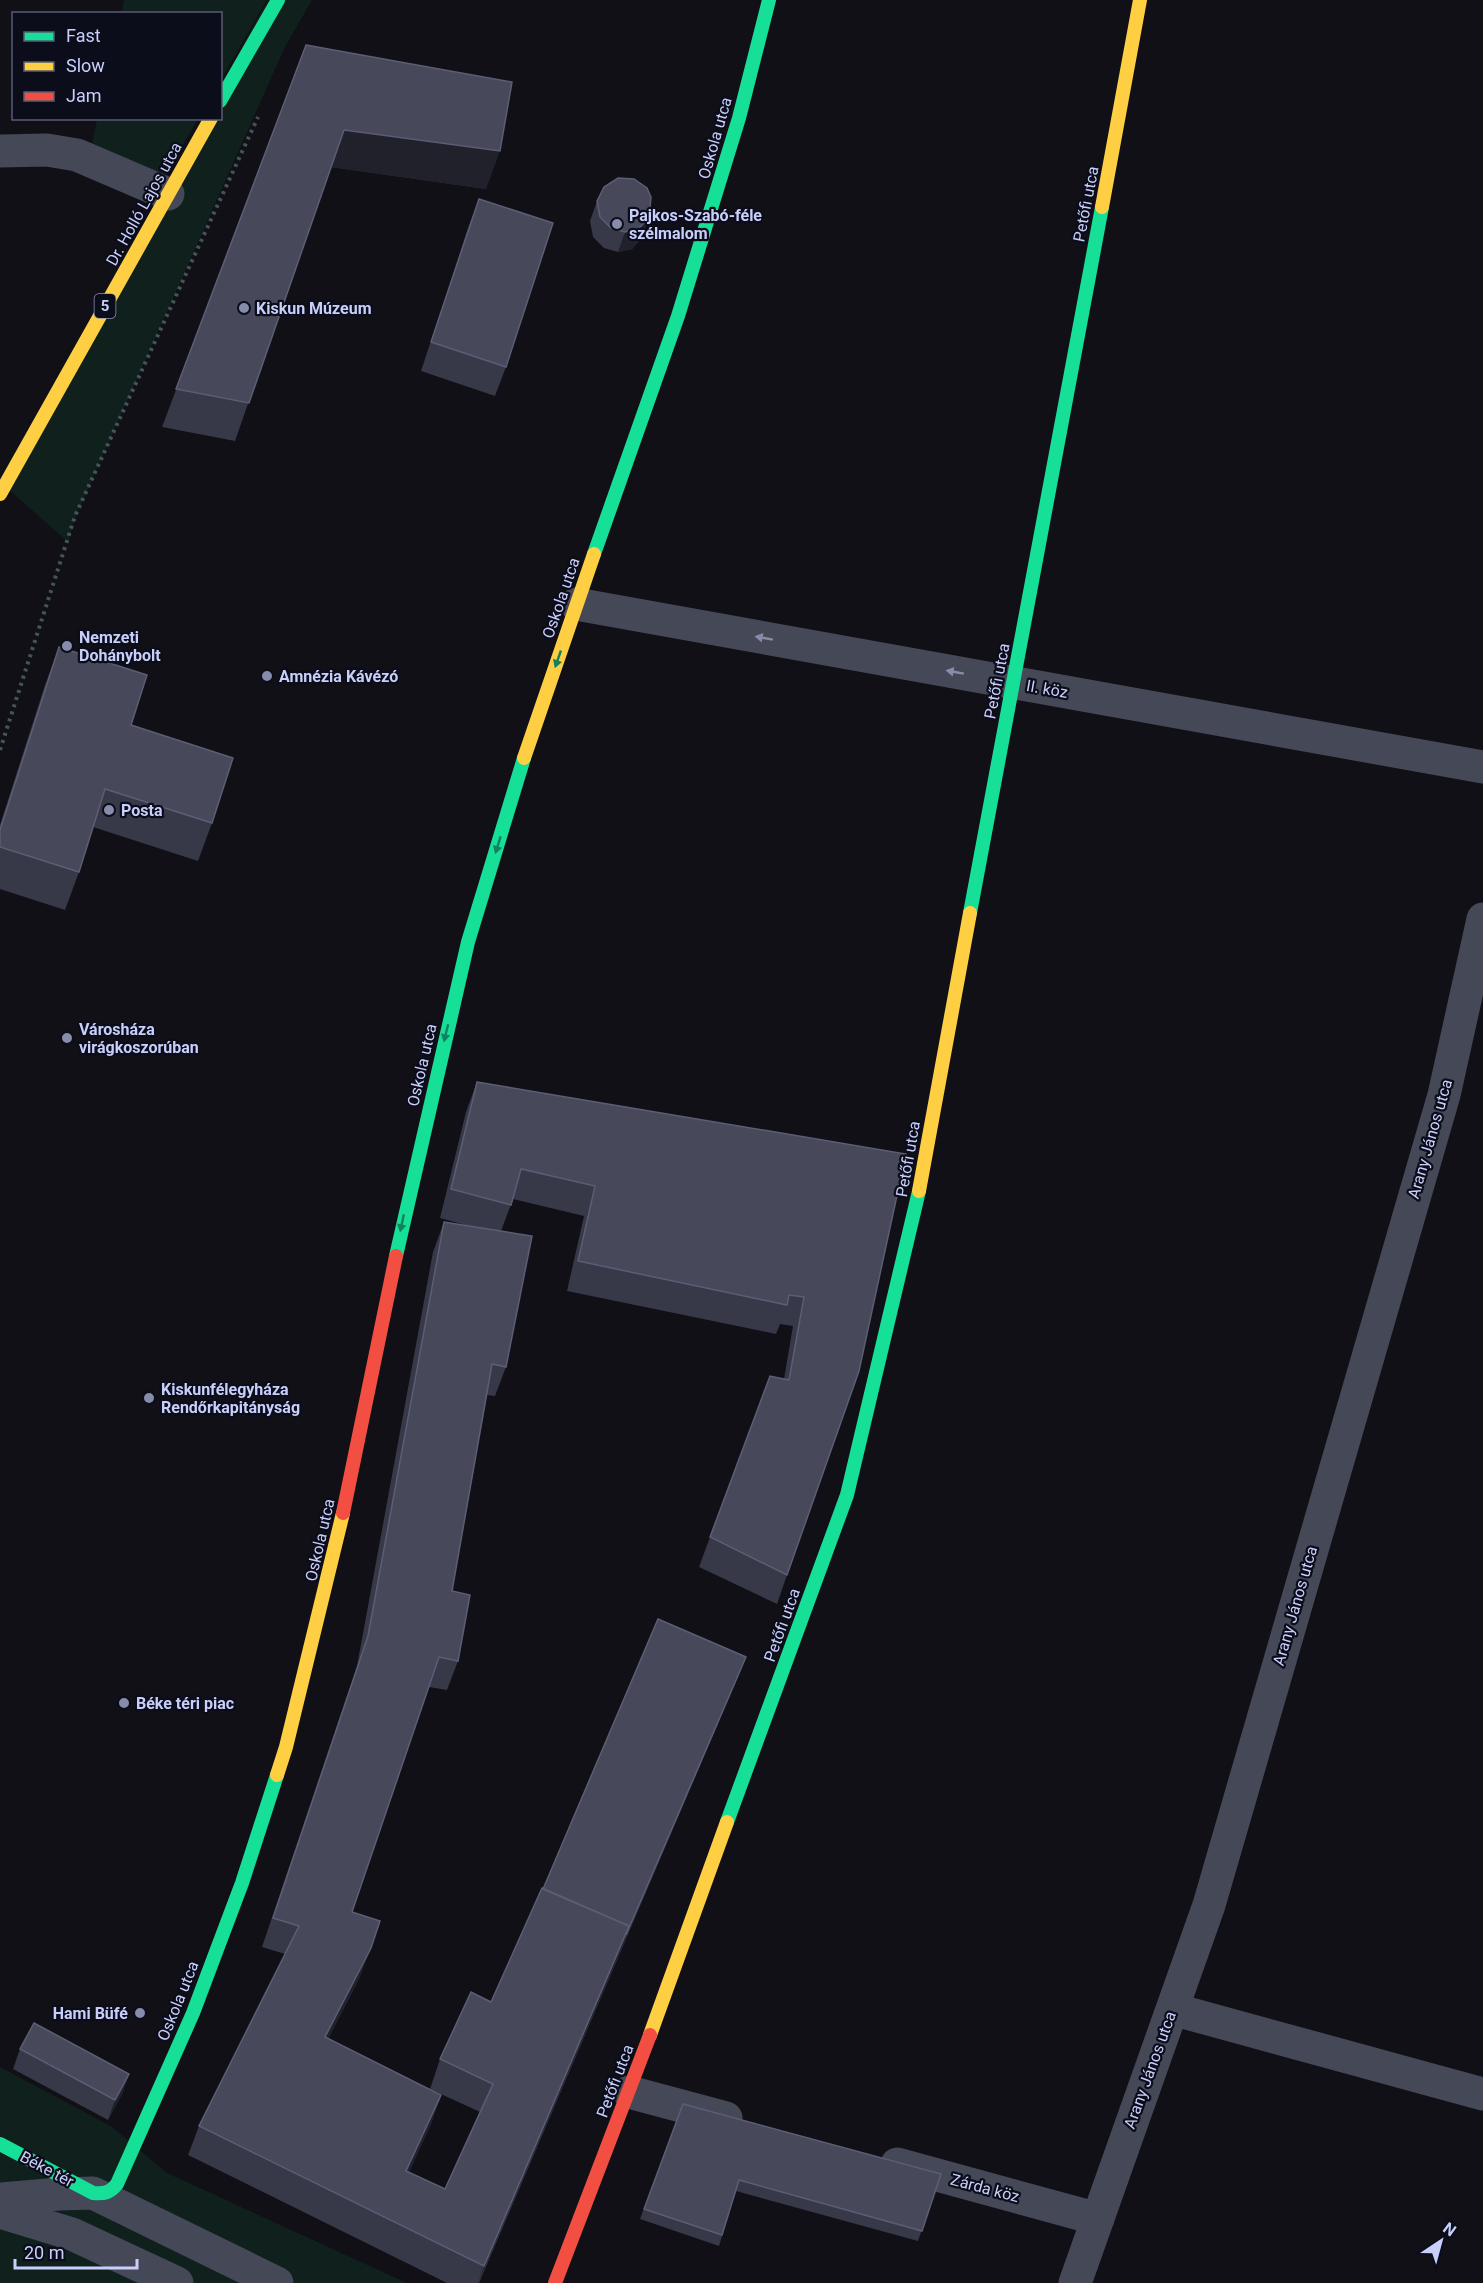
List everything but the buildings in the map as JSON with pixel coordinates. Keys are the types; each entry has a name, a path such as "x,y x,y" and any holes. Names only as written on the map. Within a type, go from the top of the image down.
{"street":[{"path":"222,98 278,0"},
{"name":"Oskola utca","path":"136,2143 193,2013 230,1916 286,1747 336,1548 406,1208 468,942 576,604 678,316 739,118 769,0"},
{"name":"Petőfi utca","path":"555,2283 629,2092 847,1495 913,1223 1140,0"},
{"name":"Dr. Holló Lajos utca","path":"0,494 210,120"},
{"path":"0,151 62,151 168,194"},
{"name":"II. köz","path":"576,604 1483,767"},
{"name":"Arany János utca","path":"1075,2283 1209,1905 1444,1095 1483,919"},
{"path":"1172,2009 1483,2094"},
{"path":"629,2092 755,2126"},
{"name":"Béke tér","path":"93,2193 103,2194 111,2191 117,2184 136,2143"},
{"name":"Béke tér","path":"0,2144 93,2193 277,2283"},
{"name":"Zárda köz","path":"869,2157 1098,2218"},
{"path":"0,2199 93,2193"},
{"path":"0,2212 72,2234 177,2283"}],"path":[{"path":"0,750 75,516 258,116"}],"green space":[{"path":"124,0 267,0 222,78 222,12 121,12"},
{"path":"268,0 312,0 285,47 76,516 68,542 0,482 201,120 222,120 222,83"},
{"path":"97,120 197,120 158,188 89,159"},
{"path":"0,2067 111,2126 167,2173 407,2283 0,2283"}],"traffic: fast":[{"path":"222,98 278,0"},
{"path":"594,554 678,316 739,118 769,0"},
{"path":"970,913 1102,207"},
{"path":"396,1256 468,942 524,758"},
{"path":"727,1822 847,1495 919,1191"},
{"path":"0,2144 93,2193 106,2192 117,2184 193,2013 242,1883 277,1775"}],"traffic: slow":[{"path":"1102,207 1140,0"},
{"path":"0,494 210,120"},
{"path":"524,758 594,554"},
{"path":"919,1191 970,913"},
{"path":"277,1775 286,1747 343,1513"},
{"path":"650,2035 727,1822"}],"traffic: jam":[{"path":"343,1513 396,1256"},
{"path":"555,2283 650,2035"}],"place":[{"name":"Pajkos-Szabó-féle szélmalom","path":"617,224"},
{"name":"Kiskun Múzeum","path":"244,308"},
{"name":"Nemzeti Dohánybolt","path":"67,646"},
{"name":"Amnézia Kávézó","path":"267,676"},
{"name":"Posta","path":"109,810"},
{"name":"Városháza virágkoszorúban","path":"67,1038"},
{"name":"Kiskunfélegyháza Rendőrkapitányság","path":"149,1398"},
{"name":"Béke téri piac","path":"124,1703"},
{"name":"Hami Büfé","path":"140,2013"}]}
